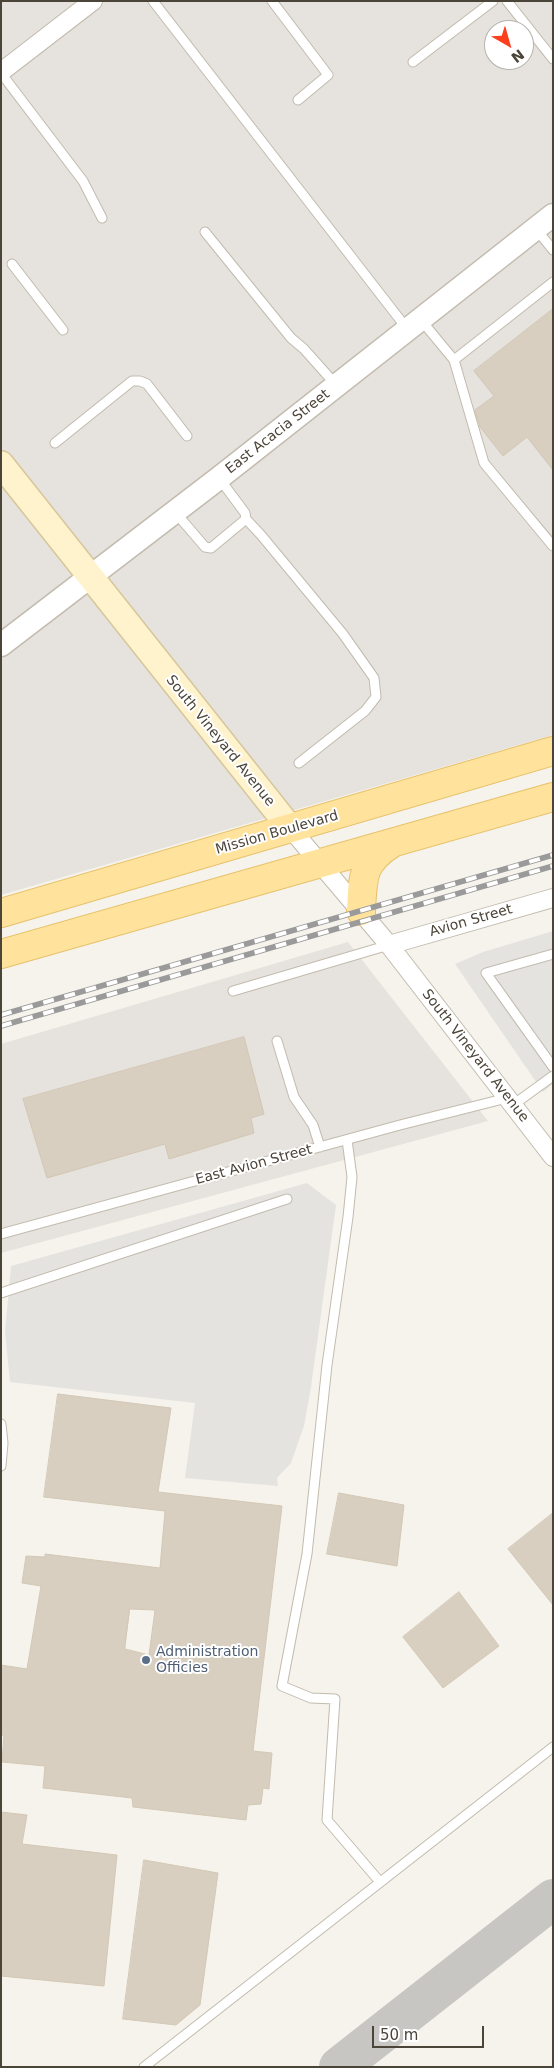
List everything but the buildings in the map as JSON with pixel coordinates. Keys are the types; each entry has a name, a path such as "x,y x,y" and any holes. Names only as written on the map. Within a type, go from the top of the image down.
{"main road":[{"name":"South Vineyard Avenue","path":"1,464 291,829"},
{"name":"Mission Boulevard","path":"1,914 553,752"},
{"path":"1,954 553,797"},
{"path":"361,911 362,886 370,860 392,843"}],"street":[{"path":"1,73 93,1"},
{"name":"East Acacia Street","path":"1,645 219,478 544,222"},
{"name":"South Vineyard Avenue","path":"291,829 322,863 389,945 553,1157"},
{"name":"Avion Street","path":"389,945 553,898"}],"lane":[{"path":"153,1 414,325 454,360 484,463 553,546"},
{"path":"272,1 328,76 298,100"},
{"path":"413,62 493,1"},
{"path":"508,1 553,59"},
{"path":"1,73 83,181 102,218"},
{"path":"544,222 553,250"},
{"path":"205,232 291,338 304,349 337,386"},
{"path":"12,264 63,330"},
{"path":"454,360 553,282"},
{"path":"54,445 132,381 140,381 147,384 187,436"},
{"path":"219,478 245,513 246,519 342,634 374,678 376,697 365,711 299,762"},
{"path":"175,512 205,547 211,548 246,519"},
{"path":"233,991 389,945"},
{"path":"553,954 486,973 553,1067"},
{"path":"277,1041 290,1087 314,1125 320,1147"},
{"path":"510,1102 553,1076"},
{"name":"East Avion Street","path":"1,1234 320,1147 510,1102"},
{"path":"347,1140 352,1177 348,1218 327,1365 307,1554 282,1686 311,1698 335,1699 327,1820 380,1882"},
{"path":"1,1293 287,1199"},
{"path":"1,1424 3,1443 1,1466"},
{"path":"144,2067 553,1747"}],"shaded area":[{"path":"1,1 553,1 553,735 1,895"},
{"path":"553,931 553,1084 543,1092 455,964 483,952"},
{"path":"348,942 488,1121 1,1253 1,1044"},
{"path":"307,1183 336,1205 304,1426 291,1463 277,1478 278,1486 185,1478 195,1403 10,1382 5,1332 11,1266"}],"taxiway":[{"path":"339,2067 553,1899"}],"railway":[{"path":"1,1015 553,855"},
{"path":"1,1026 553,866"}],"place":[{"name":"Administration Officies","path":"146,1660"}]}
